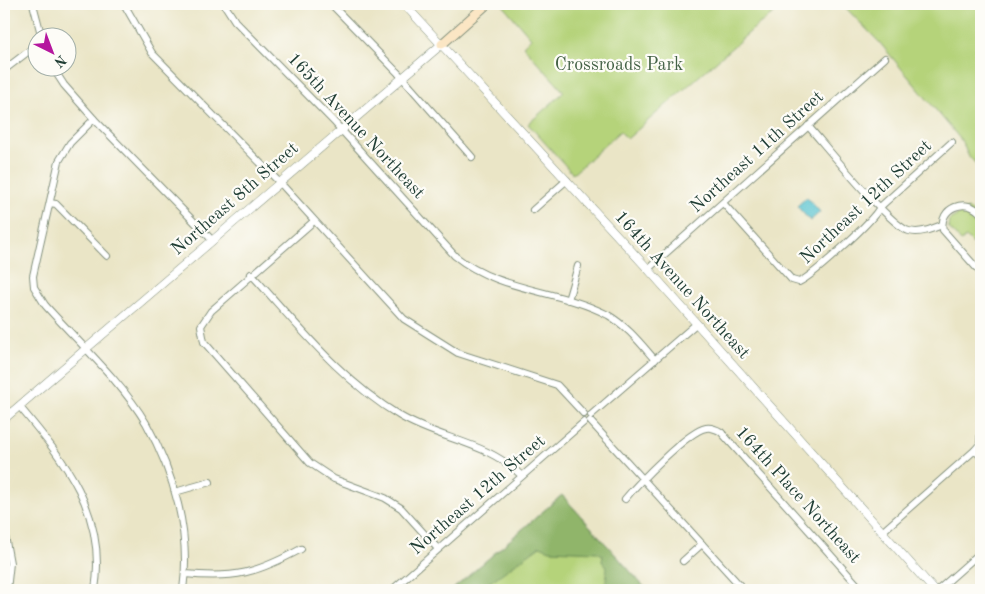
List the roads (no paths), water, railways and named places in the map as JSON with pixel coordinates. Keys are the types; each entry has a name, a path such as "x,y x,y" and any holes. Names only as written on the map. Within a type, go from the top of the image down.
{"main road":[{"name":"Northeast 8th Street","path":"442,44 487,4"}],"street":[{"path":"33,4 39,28"},
{"path":"124,4 152,52 280,183 390,306 418,330 458,353 557,386 641,480 744,590"},
{"name":"165th Avenue Northeast","path":"224,4 235,21 342,130 443,243 469,267 496,280 568,300"},
{"path":"330,4 403,78 472,157"},
{"name":"164th Avenue Northeast","path":"404,4 648,269 936,590"},
{"name":"Northeast 8th Street","path":"4,419 442,44"},
{"path":"4,70 28,52"},
{"name":"Northeast 11th Street","path":"648,269 885,58"},
{"path":"59,78 94,119 212,240"},
{"path":"94,119 64,150 54,176 50,203 33,276 34,287 45,305 128,398 145,422 167,468 175,492 183,530 186,574 184,590"},
{"path":"808,126 901,228 910,232 930,230 942,225"},
{"name":"Northeast 12th Street","path":"723,203 792,280 799,282 877,214 880,207 952,142"},
{"path":"533,210 567,180"},
{"path":"50,203 56,204 107,256"},
{"path":"981,214 972,206 964,204 956,206 944,216 942,225 943,230 981,272"},
{"path":"314,221 211,311 201,326 204,342 316,469 339,481 385,498 401,508 438,549"},
{"path":"578,266 568,300 599,312 620,323 655,360"},
{"path":"252,274 342,371 366,392 417,425 496,454 522,476"},
{"name":"Northeast 12th Street","path":"392,590 696,324"},
{"path":"19,406 67,465 84,500 96,555 95,590"},
{"path":"882,532 975,450 980,444 981,426"},
{"name":"164th Place Northeast","path":"641,480 692,435 706,428 721,432 862,590"},
{"path":"975,450 981,457"},
{"path":"626,499 641,480"},
{"path":"175,492 210,482"},
{"path":"4,531 10,563 7,590"},
{"path":"683,561 702,544"},
{"path":"186,574 224,577 244,573 264,567 301,549"},
{"path":"936,590 981,552"}],"water":[{"path":"807,197 820,212 810,221 797,206"}],"park label":[{"name":"Crossroads Park","path":"619,65"}]}
